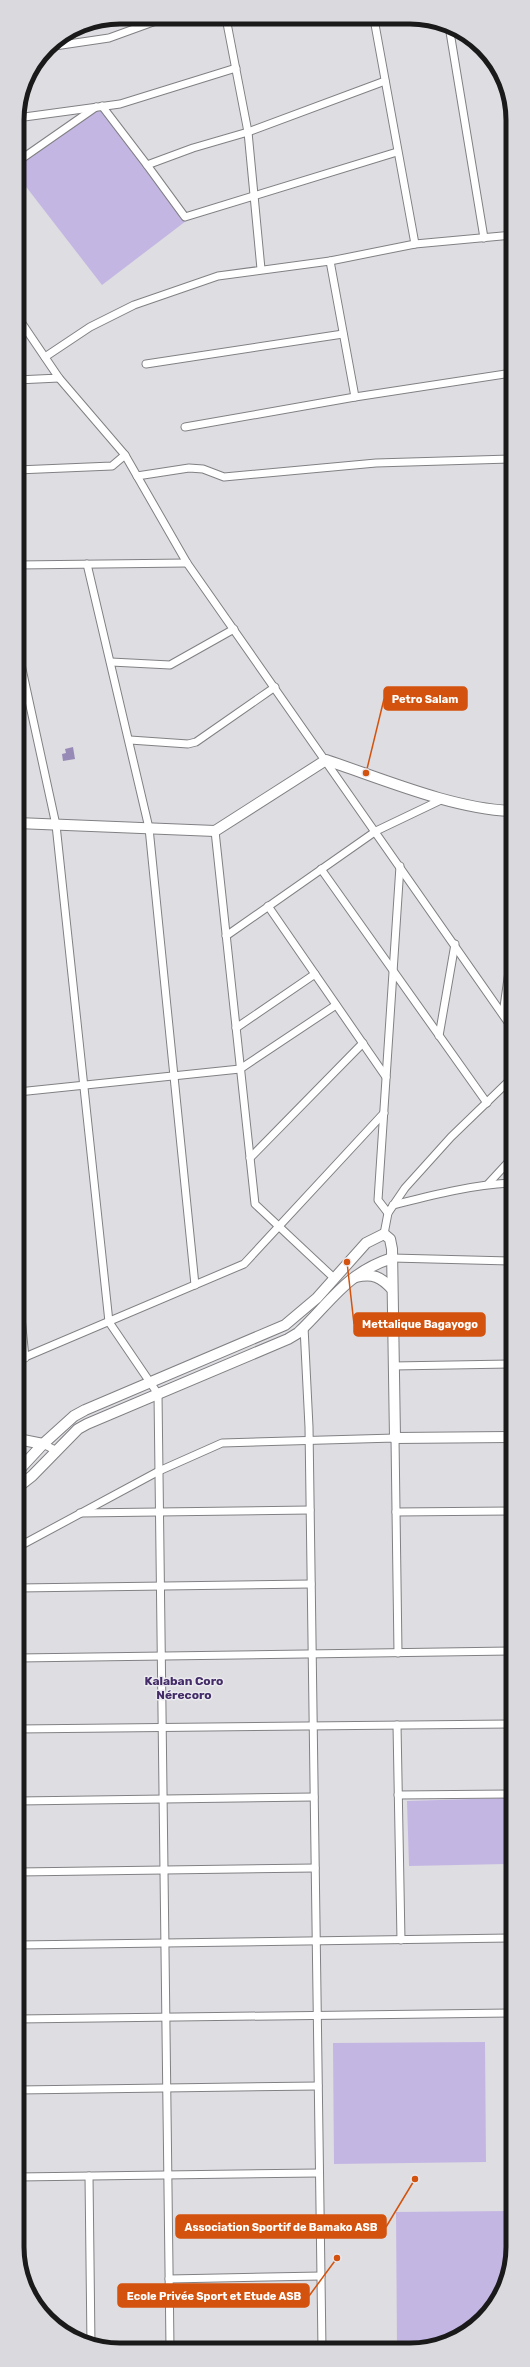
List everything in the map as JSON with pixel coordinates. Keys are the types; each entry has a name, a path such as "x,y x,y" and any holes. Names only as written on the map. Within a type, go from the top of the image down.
{"main road":[{"path":"24,823 215,831 326,760 443,799 492,810 506,811"},
{"path":"24,1465 43,1444 74,1416 149,1382 285,1325 303,1311 335,1279 366,1243 384,1234 390,1239 392,1258 393,1366 396,1438 506,1437"},
{"path":"24,1482 32,1476 55,1450 78,1429 274,1346 298,1333 353,1277 370,1266 392,1258"},
{"path":"353,1277 369,1274 377,1276 392,1289"},
{"path":"24,1440 43,1444"}],"street":[{"path":"61,45 109,38 148,24"},
{"path":"227,24 248,132 261,269"},
{"path":"375,24 415,244"},
{"path":"450,33 484,238"},
{"path":"24,117 100,106 136,99 236,68"},
{"path":"147,165 193,148 248,132 385,82"},
{"path":"24,157 100,106"},
{"path":"100,106 147,165 185,217 397,152"},
{"path":"45,357 90,327 134,305 218,276 261,269 330,261 415,244 506,236"},
{"path":"330,261 355,397"},
{"path":"24,326 58,378 125,455 187,563 506,1019"},
{"path":"146,364 343,334"},
{"path":"185,427 355,397 506,374"},
{"path":"24,380 58,378"},
{"path":"24,470 112,466 125,455"},
{"path":"137,476 190,468 203,469 224,477 376,463 506,459"},
{"path":"24,565 187,563"},
{"path":"87,564 130,740 149,828 195,1285"},
{"path":"111,662 170,665 234,629"},
{"path":"24,678 56,825 109,1322 158,1394 170,2343"},
{"path":"130,740 188,744 196,742 275,687"},
{"path":"226,936 376,831 443,799"},
{"path":"215,831 255,1204 335,1279"},
{"path":"388,1213 378,1200 400,866"},
{"path":"321,870 393,969 486,1104"},
{"path":"268,906 386,1077"},
{"path":"438,1036 454,944"},
{"path":"236,1028 315,974"},
{"path":"503,1014 506,993"},
{"path":"24,1091 240,1069 336,1005"},
{"path":"250,1158 363,1043"},
{"path":"384,1234 388,1213 405,1188 451,1137 506,1084"},
{"path":"24,1348 25,1358 244,1264 280,1227 384,1112"},
{"path":"488,1184 506,1164"},
{"path":"393,1205 450,1190 488,1184 506,1183"},
{"path":"392,1258 506,1261"},
{"path":"304,1327 309,1439 322,2343"},
{"path":"393,1366 506,1364"},
{"path":"24,1544 78,1513 159,1471 222,1443 309,1439 396,1438 398,1653"},
{"path":"43,1444 55,1450"},
{"path":"78,1513 310,1510"},
{"path":"396,1512 506,1511"},
{"path":"24,1588 311,1584"},
{"path":"24,1658 506,1651"},
{"path":"24,1728 506,1724"},
{"path":"397,1725 401,1940"},
{"path":"398,1795 506,1794"},
{"path":"24,1800 314,1796"},
{"path":"24,1872 315,1868"},
{"path":"24,1945 506,1938"},
{"path":"24,2019 506,2013"},
{"path":"24,2090 318,2086"},
{"path":"24,2177 319,2173"},
{"path":"89,2176 91,2339"},
{"path":"169,2278 321,2276"}],"shaded area":[{"path":"98,106 186,221 102,285 24,184 24,161"},
{"path":"73,747 75,759 63,761 62,754 66,753 65,749"},
{"path":"504,1798 506,1864 409,1866 407,1801"},
{"path":"485,2042 486,2162 334,2164 333,2043"},
{"path":"506,2211 506,2253 503,2272 490,2300 478,2315 463,2327 435,2340 397,2343 396,2212"}],"place":[{"name":"Petro Salam","path":"366,773"},
{"name":"Mettalique Bagayogo","path":"347,1262"},
{"name":"Association Sportif de Bamako ASB","path":"415,2179"},
{"name":"Ecole Privée Sport et Etude ASB","path":"337,2258"}],"district":[{"name":"Kalaban Coro Nérecoro","path":"184,1688"}]}
